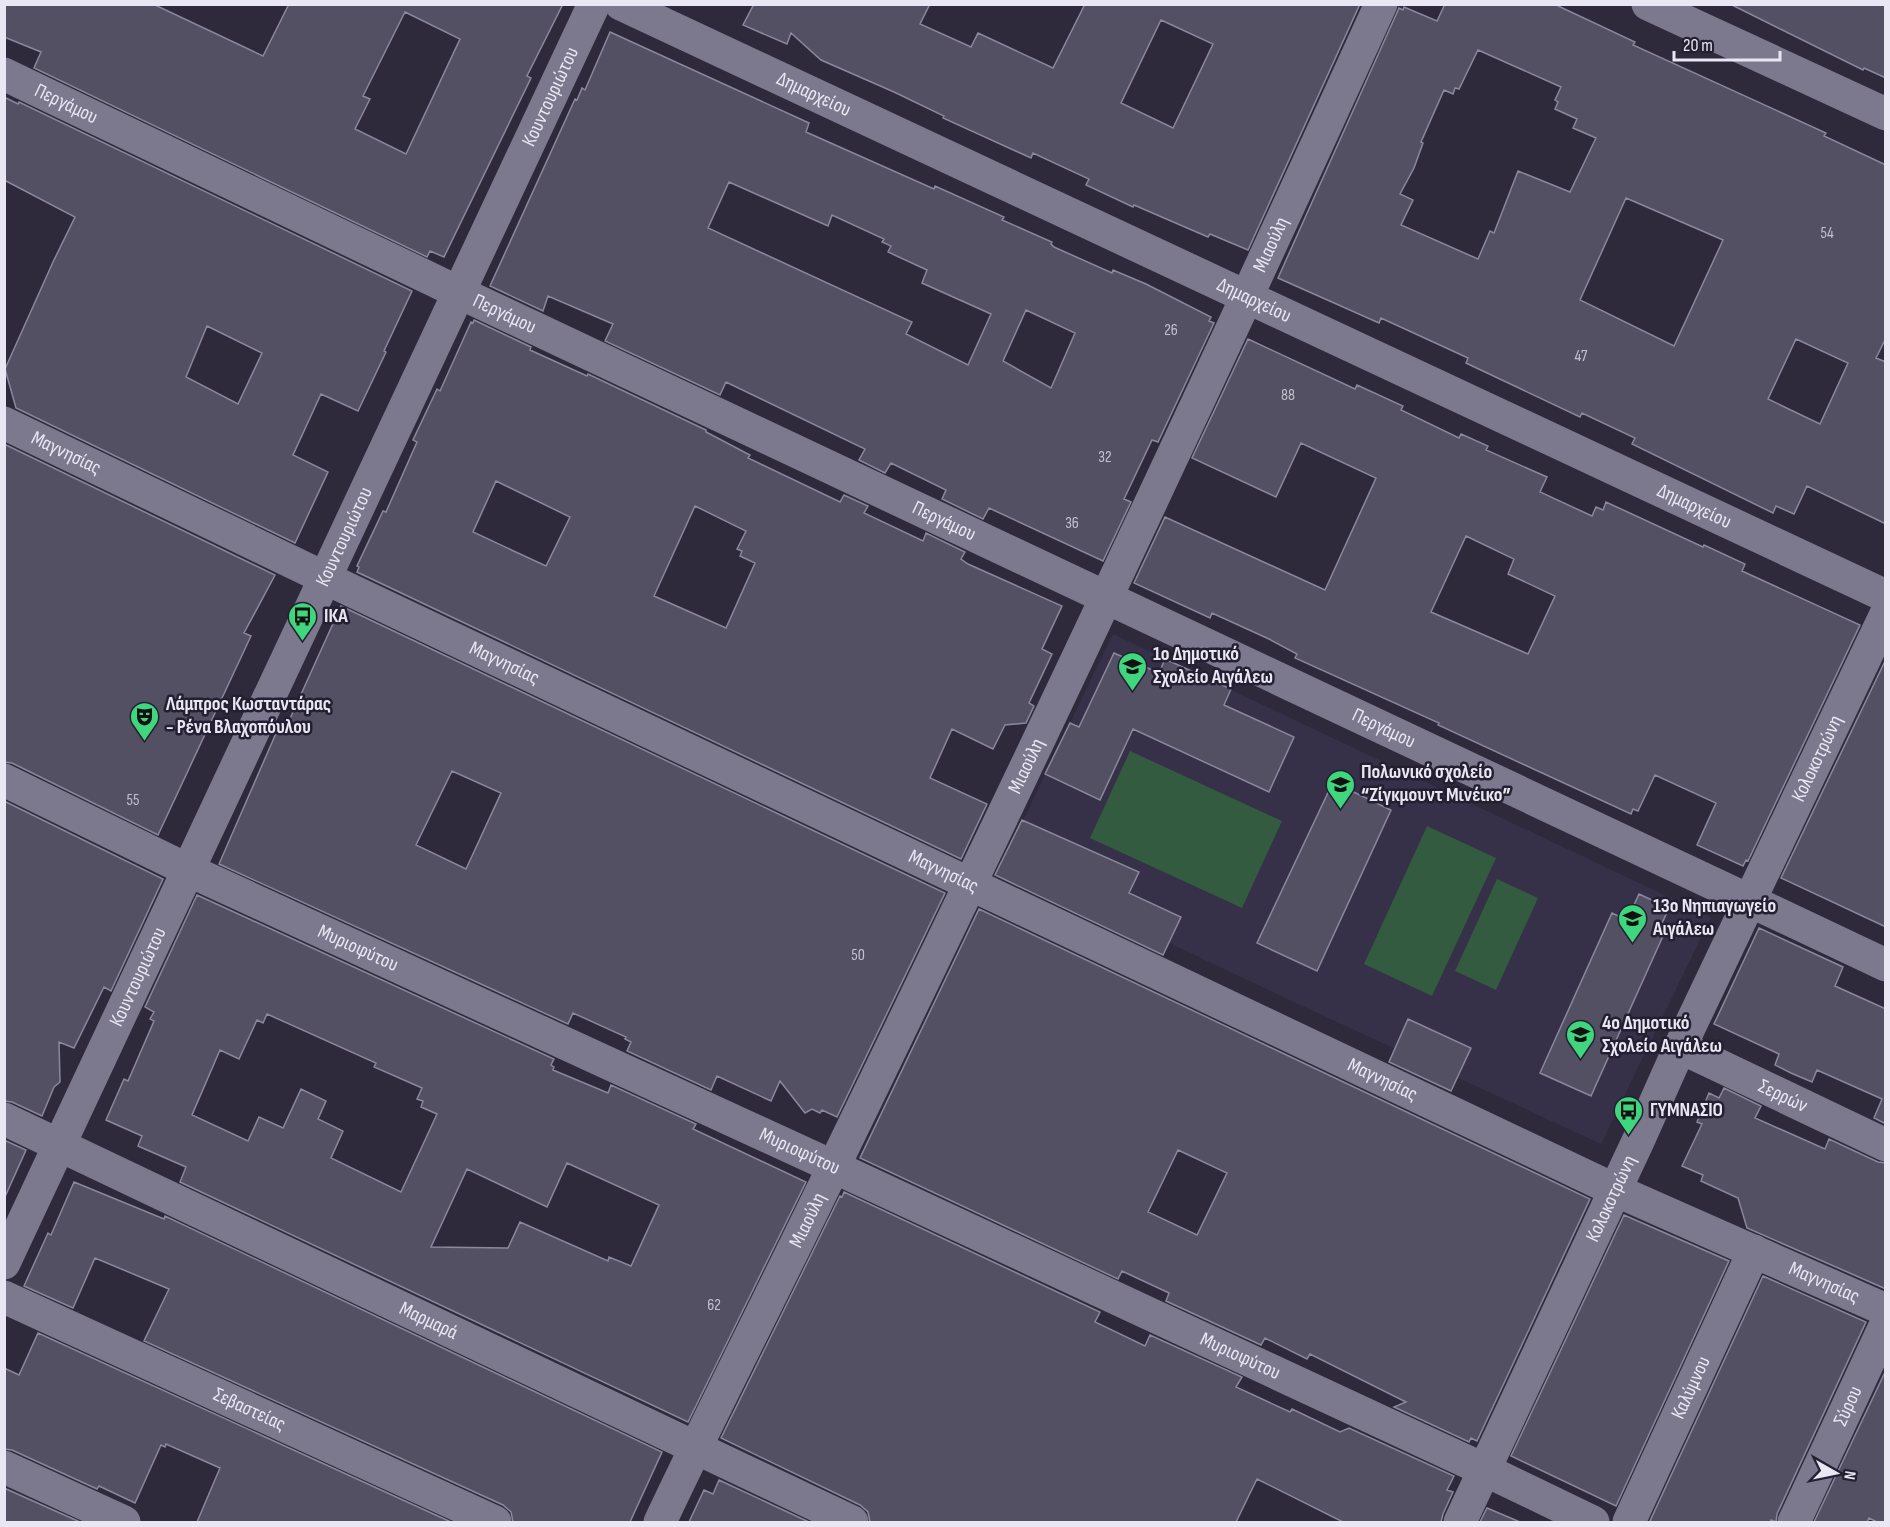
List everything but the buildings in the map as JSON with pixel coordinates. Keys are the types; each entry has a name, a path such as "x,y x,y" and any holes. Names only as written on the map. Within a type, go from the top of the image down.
{"street":[{"name":"Κουντουριώτου","path":"4,1263 594,4"},
{"name":"Δημαρχείου","path":"621,4 1886,596"},
{"name":"Μιαούλη","path":"660,1522 834,1167 1106,596 1248,297 1381,4"},
{"path":"1648,4 1886,114"},
{"name":"Περγάμου","path":"4,74 458,292 1886,965"},
{"name":"Μαγνησίας","path":"4,423 325,578 1615,1190 1886,1310"},
{"name":"Κολοκοτρώνη","path":"1460,1522 1680,1047 1886,614"},
{"name":"Μυριοφύτου","path":"4,780 188,870 834,1167 1593,1522"},
{"name":"Σερρών","path":"1680,1047 1886,1145"},
{"name":"Μαρμαρά","path":"4,1119 694,1449 852,1522"},
{"name":"Καλύμνου","path":"1629,1522 1754,1251"},
{"name":"Σεβαστείας","path":"4,1297 495,1522"},
{"name":"Σύρου","path":"1794,1522 1886,1324"},
{"path":"4,1467 124,1522"}],"shaded area":[{"path":"1113,634 1711,917 1601,1144 1002,864"}],"green space":[{"path":"1130,751 1282,821 1242,908 1090,838"},
{"path":"1427,826 1496,858 1432,996 1364,964"},
{"path":"1497,879 1538,898 1496,990 1455,971"}],"place":[{"name":"ΙΚΑ","path":"303,642"},
{"name":"1ο Δημοτικό Σχολείο Αιγάλεω","path":"1132,692"},
{"name":"Λάμπρος Κωσταντάρας - Ρένα Βλαχοπόυλου","path":"145,742"},
{"name":"Πολωνικό σχολείο “Ζίγκμουντ Μινέικο”","path":"1340,810"},
{"name":"13ο Νηπιαγωγείο Αιγάλεω","path":"1632,944"},
{"name":"4ο Δημοτικό Σχολείο Αιγάλεω","path":"1581,1060"},
{"name":"ΓΥΜΝΑΣΙΟ","path":"1629,1136"}]}
